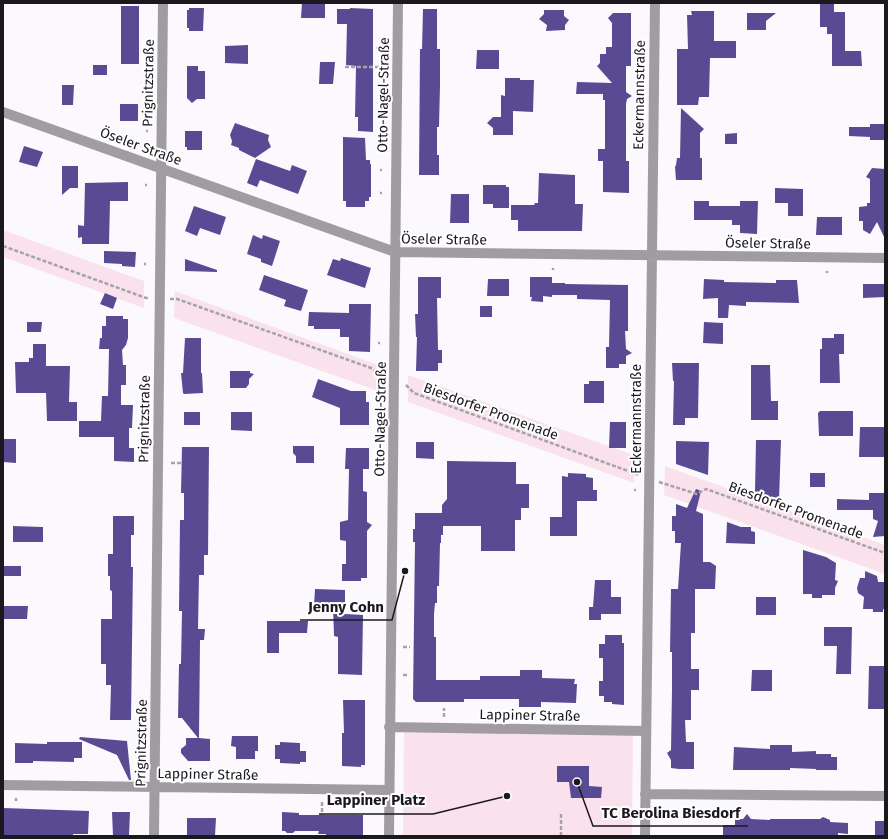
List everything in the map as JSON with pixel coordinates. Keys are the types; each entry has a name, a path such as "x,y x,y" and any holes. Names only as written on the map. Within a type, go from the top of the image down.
{"street":[{"name":"Prignitzstraße","path":"154,836 163,3"},
{"name":"Otto-Nagel-Straße","path":"389,836 388,790 398,3"},
{"name":"Eckermannstraße","path":"645,836 655,3"},
{"name":"Öseler Straße","path":"3,112 394,252 885,258"},
{"name":"Lappiner Straße","path":"389,727 646,731"},
{"name":"Lappiner Straße","path":"3,785 388,790"},
{"path":"645,794 885,796"}],"path":[{"path":"376,48 384,48"},
{"path":"345,67 384,68"},
{"name":"Biesdorfer Promenade","path":"3,246 146,298 176,298 371,368 387,378 406,386 414,393 650,479 697,494 706,489 885,553"},
{"path":"171,462 181,463"},
{"path":"403,647 410,647"},
{"path":"403,675 409,675"},
{"path":"322,802 322,815"},
{"path":"561,813 561,836"}],"shaded area":[{"path":"3,230 144,281 144,308 3,257"},
{"path":"175,291 378,365 378,391 174,318"},
{"path":"408,375 634,455 634,483 408,402"},
{"path":"665,466 885,545 885,574 664,495"},
{"path":"404,730 633,735 632,836 403,836"}],"building":[{"path":"302,3 325,3 325,18 301,18"},
{"path":"820,3 834,3 834,12 845,12 845,51 861,51 862,66 832,66 832,34 827,34 827,27 820,27"},
{"path":"121,6 139,6 139,64 121,64"},
{"path":"189,8 204,8 203,31 189,31 189,28 187,28 187,10 189,10"},
{"path":"337,9 373,9 373,132 358,131 358,117 355,117 356,66 346,65 347,24 337,24"},
{"path":"423,9 437,9 437,49 440,49 439,127 437,127 439,175 419,175 420,49 422,49"},
{"path":"544,10 564,10 564,16 569,20 565,25 565,30 546,31 547,25 539,19 544,14"},
{"path":"691,11 714,11 714,41 736,41 736,58 710,58 709,97 699,97 698,105 677,105 677,49 688,49 687,15 692,15"},
{"path":"613,13 631,13 631,66 626,66 626,92 632,96 627,99 626,104 626,161 629,161 629,193 603,192 603,161 598,161 598,149 605,149 605,100 603,100 603,94 576,94 577,82 612,83 597,66 600,63 600,54 606,54 606,47 612,47 612,23 608,18"},
{"path":"747,13 776,13 766,21 766,30 747,30"},
{"path":"248,45 248,64 225,63 225,46"},
{"path":"477,50 499,50 499,69 476,69"},
{"path":"320,62 335,62 333,84 319,84"},
{"path":"93,65 107,65 107,75 93,75"},
{"path":"187,66 198,66 198,71 205,71 205,99 197,99 192,103 187,98"},
{"path":"505,78 534,80 533,112 513,111 513,135 493,135 493,128 487,123 493,117 501,117 501,95 505,96"},
{"path":"62,85 74,85 73,105 62,105"},
{"path":"120,104 138,104 138,121 120,121"},
{"path":"681,108 704,129 700,133 702,180 676,180 675,167 677,158 680,158"},
{"path":"235,123 269,135 268,140 271,147 255,158 231,145 232,141 230,135"},
{"path":"870,124 885,124 885,140 870,140 870,137 849,136 849,127 870,127"},
{"path":"185,131 202,131 202,150 187,150 187,147 185,147"},
{"path":"737,133 737,144 725,144 725,134"},
{"path":"343,137 365,138 366,160 370,160 371,164 371,197 369,197 369,201 365,201 365,207 346,207 346,201 343,201"},
{"path":"24,146 43,152 37,167 19,162"},
{"path":"256,159 290,171 292,165 307,171 298,194 260,180 257,187 247,183"},
{"path":"62,166 78,166 78,188 70,188 62,195"},
{"path":"872,168 885,169 885,239 877,222 870,234 863,230 863,221 859,221 859,207 867,206 867,203 870,203 870,179 866,177"},
{"path":"539,173 575,175 575,204 583,204 582,231 518,231 518,220 511,220 511,205 534,205 535,203 538,203"},
{"path":"128,182 128,201 110,201 109,244 82,244 82,237 78,238 78,225 84,226 85,183"},
{"path":"483,185 506,185 506,187 509,187 509,208 493,208 493,204 483,204"},
{"path":"775,188 803,189 803,216 788,216 788,203 775,203"},
{"path":"451,194 469,194 469,223 450,223"},
{"path":"694,201 709,201 709,206 740,206 740,201 758,201 757,234 740,233 740,225 732,225 732,220 694,220"},
{"path":"194,206 226,217 220,235 200,228 197,236 185,231"},
{"path":"817,217 842,217 842,235 816,235"},
{"path":"253,235 262,239 263,235 280,241 272,266 261,262 261,259 247,254"},
{"path":"104,251 136,252 135,267 122,266 122,264 104,263"},
{"path":"341,258 371,268 365,288 327,275 333,259 340,261"},
{"path":"185,259 217,270 217,272 185,271"},
{"path":"264,275 308,290 301,311 284,306 286,300 259,290"},
{"path":"418,277 441,277 441,298 437,298 438,350 442,350 442,363 438,363 438,371 416,371 417,337 415,314 418,314"},
{"path":"530,277 552,277 552,283 628,285 628,331 625,331 626,349 632,353 626,356 626,364 619,364 619,368 606,368 606,347 609,347 610,300 577,299 577,295 552,295 552,297 543,296 543,302 531,301"},
{"path":"488,279 509,279 509,296 487,296"},
{"path":"704,279 724,280 724,282 776,283 776,280 797,280 799,303 746,302 746,306 729,305 728,318 718,318 718,298 703,299"},
{"path":"863,284 885,284 885,297 863,298"},
{"path":"105,293 117,298 113,309 100,304"},
{"path":"349,304 371,304 370,352 349,351 349,337 340,337 340,329 314,329 314,326 308,326 309,312 349,313"},
{"path":"480,306 492,306 492,317 480,317"},
{"path":"106,316 123,316 123,319 128,319 128,338 126,345 122,350 123,365 126,365 126,385 121,385 121,405 133,405 132,428 129,428 129,448 134,448 134,462 114,461 114,437 79,437 79,421 101,421 102,396 108,396 109,349 99,349 100,338 102,338 102,326 106,326"},
{"path":"27,322 42,322 41,332 27,332"},
{"path":"704,322 723,323 723,344 703,343"},
{"path":"834,334 844,334 844,354 839,354 840,383 820,383 820,349 822,349 822,338 834,338"},
{"path":"185,338 201,338 201,373 203,393 183,393 181,373 183,373"},
{"path":"33,344 46,344 46,366 70,366 69,402 77,402 77,421 47,421 46,393 16,393 15,362 29,362 29,358 33,358"},
{"path":"672,363 699,363 698,418 685,418 685,425 673,425 674,381"},
{"path":"751,365 770,365 771,401 778,401 778,420 751,420"},
{"path":"230,371 250,371 250,373 254,374 249,379 249,384 246,388 230,388"},
{"path":"318,379 351,391 366,391 366,402 369,402 369,425 340,425 340,408 312,397"},
{"path":"589,381 604,381 604,403 584,403 584,384 589,384"},
{"path":"820,411 853,411 853,436 819,436 818,413"},
{"path":"184,412 200,412 200,425 184,425"},
{"path":"231,412 252,412 252,431 231,430"},
{"path":"610,422 626,422 626,448 609,448"},
{"path":"860,427 885,427 885,457 859,457"},
{"path":"3,439 16,439 16,463 3,462"},
{"path":"756,440 781,440 779,501 755,492"},
{"path":"676,441 709,442 708,475 676,464"},
{"path":"416,442 434,442 434,459 416,458"},
{"path":"293,446 314,446 314,463 296,463 296,456 293,453"},
{"path":"182,447 209,447 208,555 204,555 204,575 199,575 198,629 205,629 204,640 200,640 199,738 210,739 210,761 188,761 181,753 181,749 186,745 186,738 198,738 182,718 178,718 182,611 179,611 180,520 184,520 184,493 181,493"},
{"path":"346,448 369,448 369,469 363,469 363,491 367,492 367,522 372,525 367,531 367,578 361,578 361,581 342,581 342,564 346,564 346,541 340,540 340,522 348,520 349,469 345,469"},
{"path":"447,461 516,462 516,484 529,484 529,508 521,508 521,520 515,520 515,551 481,551 481,526 443,526 443,535 441,535 440,543 439,586 437,586 437,603 435,603 434,614 434,637 436,637 436,680 480,680 480,676 520,676 520,670 542,670 542,678 575,679 574,684 577,684 576,703 541,702 541,707 519,707 519,699 464,699 464,702 416,702 413,699 415,542 413,542 413,529 415,529 415,513 442,513 442,505 447,499"},
{"path":"568,473 586,474 586,477 593,478 593,490 597,490 597,501 577,501 577,536 550,536 550,517 562,517 562,476 568,477"},
{"path":"810,473 825,473 825,487 810,487"},
{"path":"696,489 701,491 696,511 703,514 703,562 710,562 716,566 715,589 695,589 695,633 691,633 691,669 699,669 699,690 691,690 691,720 685,720 686,742 694,742 694,769 679,769 671,768 671,760 667,753 671,750 671,589 678,589 681,543 675,543 675,531 672,531 672,516 676,516 676,504 687,508"},
{"path":"869,493 885,493 885,536 873,537 878,521 873,519 873,510 837,510 837,499 869,500"},
{"path":"113,516 134,516 134,535 131,535 131,567 133,567 131,720 110,720 111,685 106,685 106,664 101,664 101,619 112,619 112,591 110,590 110,576 108,576 108,554 113,554"},
{"path":"727,522 741,527 751,527 751,531 755,532 755,544 726,543"},
{"path":"13,526 43,527 43,542 13,542"},
{"path":"803,550 826,557 836,563 835,580 838,581 835,588 835,595 822,595 822,598 812,598 812,594 803,594"},
{"path":"3,566 21,566 21,576 3,576"},
{"path":"865,571 877,576 878,582 885,582 885,609 883,609 883,612 873,612 873,609 863,609 864,597 858,593 857,588 860,578 865,578"},
{"path":"595,580 611,580 611,597 621,597 621,614 601,614 601,620 589,620 589,607 593,607"},
{"path":"315,589 345,590 345,614 363,615 362,675 338,674 338,637 334,636 333,606 314,606"},
{"path":"756,597 776,597 776,615 756,615"},
{"path":"3,606 28,606 27,619 3,619"},
{"path":"267,621 308,621 307,633 279,633 279,653 267,653"},
{"path":"824,627 852,627 851,674 836,674 837,646 824,646"},
{"path":"605,635 622,635 622,643 624,643 624,705 604,702 604,696 599,696 599,681 603,681 603,658 599,658 599,644 605,644"},
{"path":"869,666 885,666 885,709 868,709"},
{"path":"752,670 772,670 772,691 751,691"},
{"path":"343,700 365,700 365,765 361,765 361,767 342,766 342,733 344,733"},
{"path":"232,736 258,736 258,751 255,751 255,759 236,759 236,747 231,746"},
{"path":"80,737 127,741 131,780 129,780 117,755 79,739"},
{"path":"47,742 82,742 82,758 74,758 74,762 33,761 33,763 15,763 15,743 47,744"},
{"path":"280,742 300,743 300,751 306,751 306,762 300,762 300,764 280,763 280,759 275,759 275,745 280,745"},
{"path":"770,745 792,745 792,752 816,751 816,754 831,754 831,757 837,757 837,770 790,768 790,770 733,770 734,747 770,749"},
{"path":"557,766 589,766 589,786 602,787 601,798 571,798 569,782 557,782"},
{"path":"3,808 89,811 88,834 73,834 73,836 3,836"},
{"path":"112,812 130,812 129,836 113,836"},
{"path":"282,812 299,813 299,815 363,815 363,835 326,836 326,834 318,834 319,831 295,831 293,833 287,833 282,831"},
{"path":"747,814 751,819 770,820 820,819 823,817 830,820 830,822 848,823 848,834 838,833 838,836 723,836 723,825 735,825 735,819 743,819"},
{"path":"187,818 216,818 215,836 187,836"},
{"path":"875,821 885,821 885,836 875,836"}],"place":[{"name":"Jenny Cohn","path":"405,571"},
{"name":"TC Berolina Biesdorf","path":"577,782"},
{"name":"Lappiner Platz","path":"507,796"}]}
